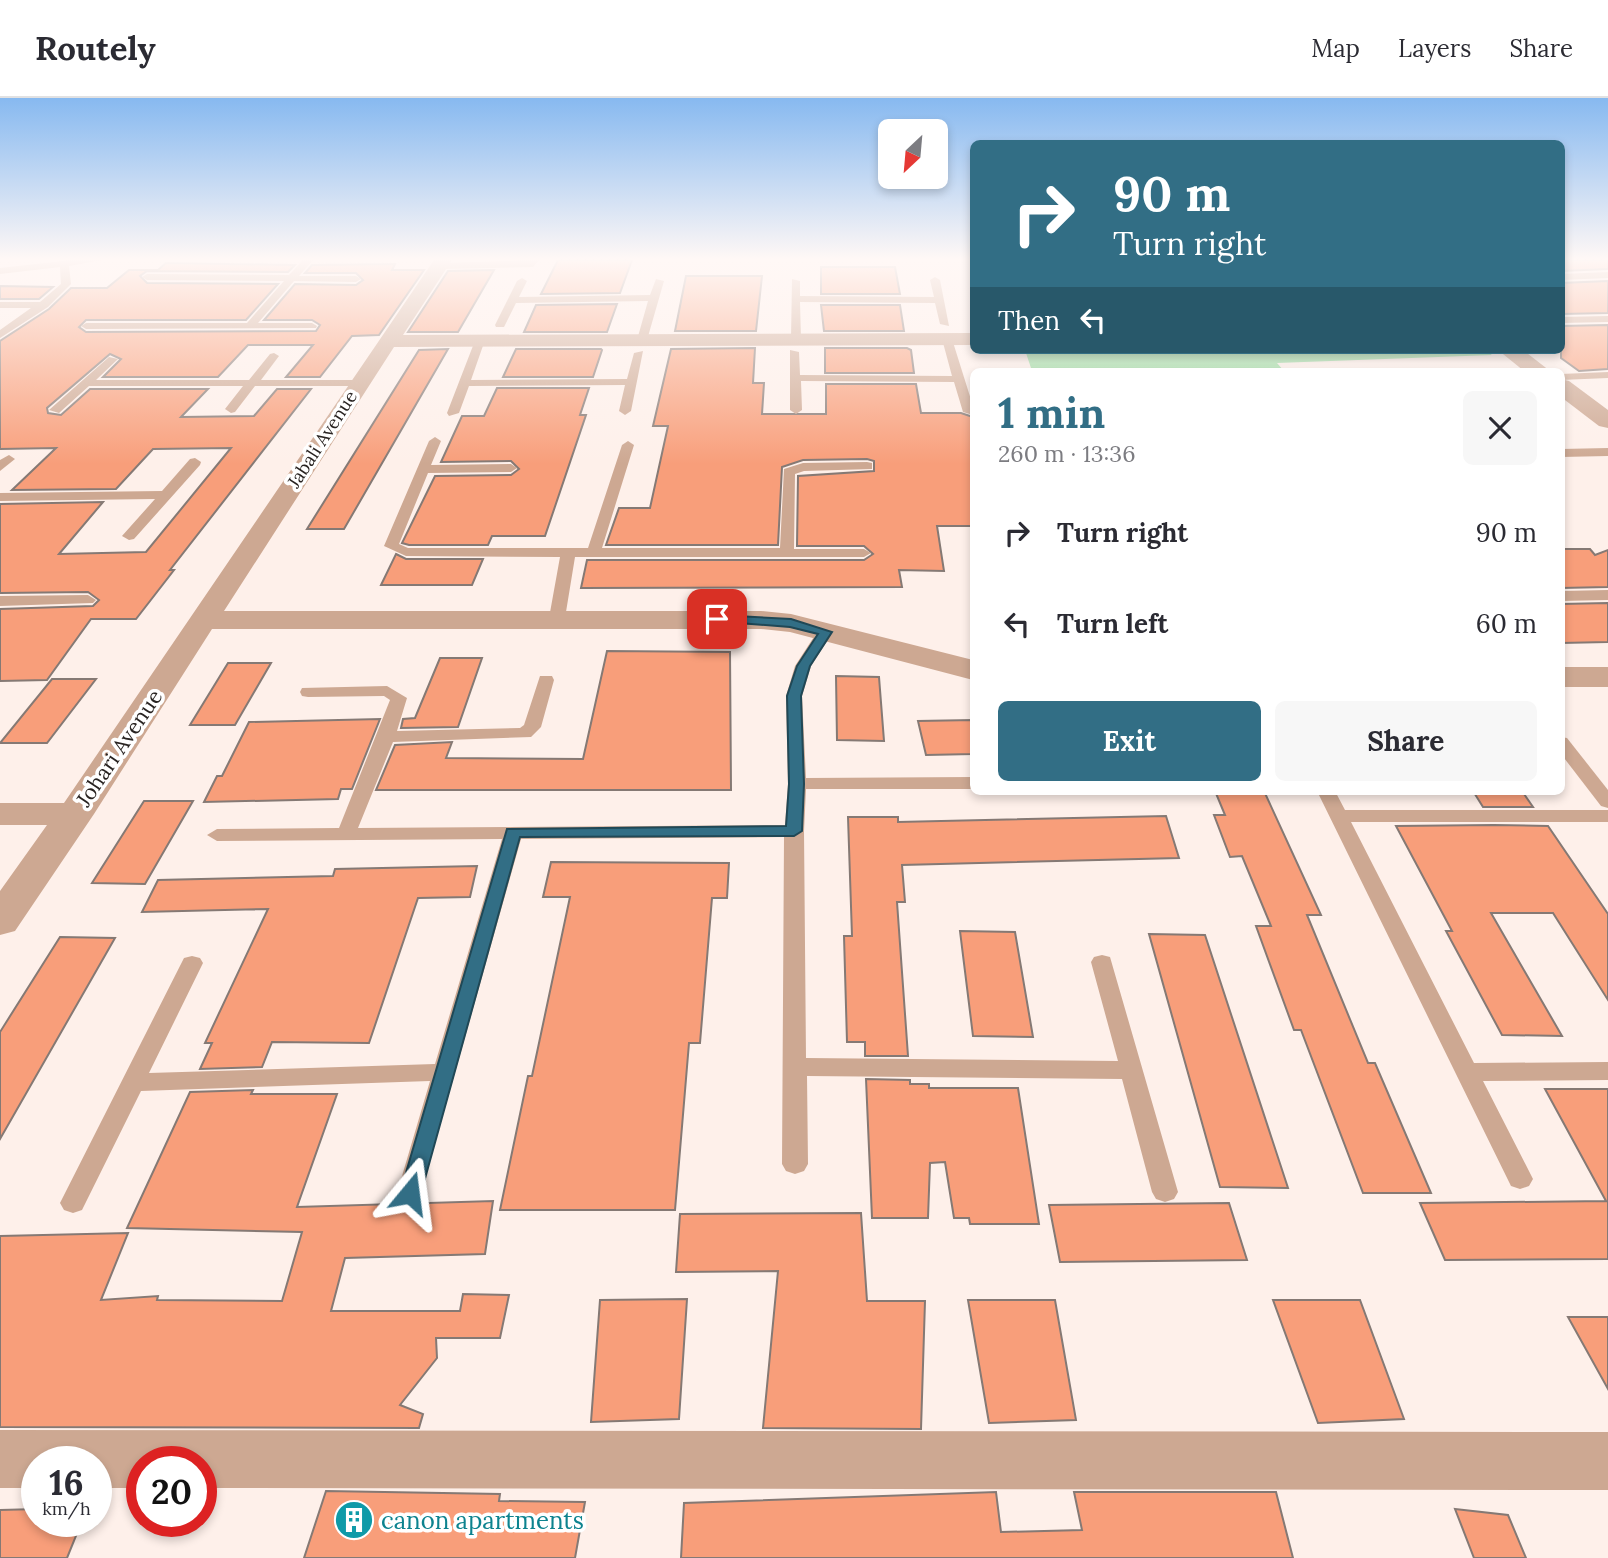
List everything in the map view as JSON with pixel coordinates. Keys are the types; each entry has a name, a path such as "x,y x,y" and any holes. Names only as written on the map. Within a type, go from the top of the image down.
{"street":[{"name":"Jabali Avenue","path":"204,620 359,383 399,328"},
{"path":"390,341 480,340 640,346 795,346 946,331 970,338"},
{"path":"1515,354 1535,368"},
{"path":"1565,389 1608,421"},
{"path":"204,620 761,620 791,623 970,669"},
{"name":"Johari Avenue","path":"0,814 75,814 204,620"},
{"path":"1565,677 1608,677"},
{"path":"0,922 75,814"},
{"path":"0,1459 1608,1461"}],"lane":[{"path":"625,411 645,328"},
{"path":"795,328 796,410"},
{"path":"946,331 969,412"},
{"path":"453,413 480,340"},
{"path":"231,409 274,356"},
{"path":"55,410 113,359"},
{"path":"1565,377 1608,375"},
{"path":"794,379 959,379"},
{"path":"86,383 359,383"},
{"path":"464,383 632,383"},
{"path":"435,441 391,545 406,552 864,553"},
{"path":"593,554 628,446"},
{"path":"1565,453 1608,452"},
{"path":"129,536 195,462"},
{"path":"787,551 789,472 803,467 867,466"},
{"path":"423,468 511,468"},
{"path":"0,497 165,495"},
{"path":"557,618 568,554"},
{"path":"1565,596 1608,595"},
{"path":"0,601 88,600"},
{"path":"795,1164 794,831 797,784 794,696 803,666 825,632"},
{"path":"386,737 525,733 532,727 546,680"},
{"path":"308,692 387,691 397,695 398,701 386,737 346,834"},
{"path":"1565,747 1608,802"},
{"path":"797,784 970,783"},
{"path":"1328,795 1520,1179"},
{"path":"1338,816 1608,816"},
{"path":"217,835 794,831"},
{"path":"410,1193 513,833"},
{"path":"1102,962 1165,1192"},
{"path":"73,1203 192,963"},
{"path":"794,1067 1130,1070"},
{"path":"1467,1073 1608,1071"},
{"path":"133,1082 444,1072"}],"green space":[{"path":"1026,354 1492,355 1277,363 1281,368 1031,368"}],"building":[{"path":"20,328 81,328 86,332 384,328 379,335 352,336 320,377 286,377 313,345 248,345 218,377 103,377 121,359 110,354 47,408 48,413 61,415 90,389 208,389 181,417 254,416 277,389 311,389 170,570 174,570 136,619 91,619 47,680 0,681 0,609 93,606 99,600 88,592 0,593 0,504 103,502 59,554 146,552 231,448 153,449 116,489 12,490 56,448 0,449 0,341"},
{"path":"411,328 460,328 458,332 408,332"},
{"path":"526,328 608,328 607,332 524,332"},
{"path":"676,328 756,328 756,331 675,331"},
{"path":"824,328 904,328 904,331 824,331"},
{"path":"1565,328 1608,328 1608,369 1579,371 1561,358 1561,354 1565,354"},
{"path":"755,348 753,383 764,383 762,414 826,414 826,384 916,384 921,413 961,413 970,416 970,526 937,526 944,571 899,570 902,587 581,588 587,560 864,560 873,554 864,546 797,546 798,476 874,471 874,461 867,459 803,460 782,467 778,545 606,545 619,508 650,508 668,426 653,426 671,349"},
{"path":"825,348 907,348 911,350 914,373 825,373"},
{"path":"448,349 344,529 307,529 419,350"},
{"path":"516,349 602,350 593,377 503,377"},
{"path":"497,388 589,388 580,415 586,415 545,536 492,536 488,545 402,543 435,476 511,475 519,469 511,461 441,462 462,416 484,416"},
{"path":"1565,549 1590,549 1595,555 1608,550 1608,587 1565,588"},
{"path":"396,554 406,559 483,559 472,585 381,585"},
{"path":"1608,603 1608,642 1565,643 1565,604"},
{"path":"607,651 730,652 731,790 376,790 395,745 452,742 446,758 583,759"},
{"path":"440,658 482,658 458,727 401,728 403,719 415,718"},
{"path":"228,663 271,663 235,725 190,725"},
{"path":"836,676 879,677 884,741 837,740"},
{"path":"52,679 96,679 47,743 0,743"},
{"path":"380,719 352,789 341,789 338,799 204,802 217,776 222,776 249,722"},
{"path":"970,720 970,754 926,755 918,721"},
{"path":"1217,795 1266,795 1321,915 1307,915 1368,1063 1375,1063 1431,1193 1363,1193 1301,1030 1294,1030 1256,926 1271,926 1242,856 1230,857 1214,815 1225,815"},
{"path":"1476,795 1525,795 1533,807 1483,807"},
{"path":"144,801 193,801 145,884 92,883"},
{"path":"1166,816 1179,858 902,865 905,902 897,902 908,1056 865,1056 865,1042 847,1042 844,936 852,936 848,817 898,817 898,822"},
{"path":"1396,826 1548,826 1608,914 1608,1000 1553,913 1491,913 1562,1036 1502,1035 1446,931 1452,931"},
{"path":"551,862 729,863 727,898 712,898 700,1043 689,1043 675,1210 500,1210 570,897 543,897"},
{"path":"477,866 470,897 418,898 369,1043 272,1042 262,1067 200,1069 212,1043 205,1043 268,909 142,912 158,880 333,876 335,869"},
{"path":"960,931 1015,932 1033,1037 973,1036"},
{"path":"1149,934 1205,935 1288,1188 1220,1187"},
{"path":"60,937 115,938 0,1139 0,1032"},
{"path":"866,1079 910,1080 910,1084 929,1084 929,1088 1018,1088 1039,1224 970,1224 969,1218 954,1218 945,1162 930,1163 928,1218 872,1218"},
{"path":"1545,1089 1608,1089 1608,1259 1445,1260 1420,1203 1606,1201"},
{"path":"253,1090 251,1094 337,1094 297,1207 493,1201 485,1254 345,1258 331,1311 460,1311 463,1294 509,1295 500,1338 436,1338 437,1358 400,1405 423,1414 419,1428 0,1427 0,1236 128,1233 101,1300 158,1296 157,1300 282,1301 302,1232 127,1228 190,1092"},
{"path":"1229,1203 1247,1260 1060,1262 1049,1205"},
{"path":"861,1213 867,1301 925,1301 921,1429 763,1428 778,1271 676,1272 680,1214"},
{"path":"687,1299 679,1419 591,1422 600,1300"},
{"path":"968,1300 1055,1300 1076,1420 989,1423"},
{"path":"1273,1300 1360,1300 1404,1419 1318,1423"},
{"path":"1568,1317 1608,1317 1608,1389"},
{"path":"326,1491 500,1494 499,1501 585,1502 575,1558 304,1558"},
{"path":"996,1492 1001,1532 1082,1530 1074,1492 1276,1492 1293,1558 681,1558 684,1503"},
{"path":"21,1509 21,1537 76,1537 67,1558 0,1558 0,1510"},
{"path":"1455,1509 1508,1515 1526,1558 1474,1558"}],"place":[{"name":"canon apartments","path":"354,1520"}],"route":[{"path":"410,1193 513,833 794,831 797,784 794,696 803,666 825,632 791,623 717,619"}]}
